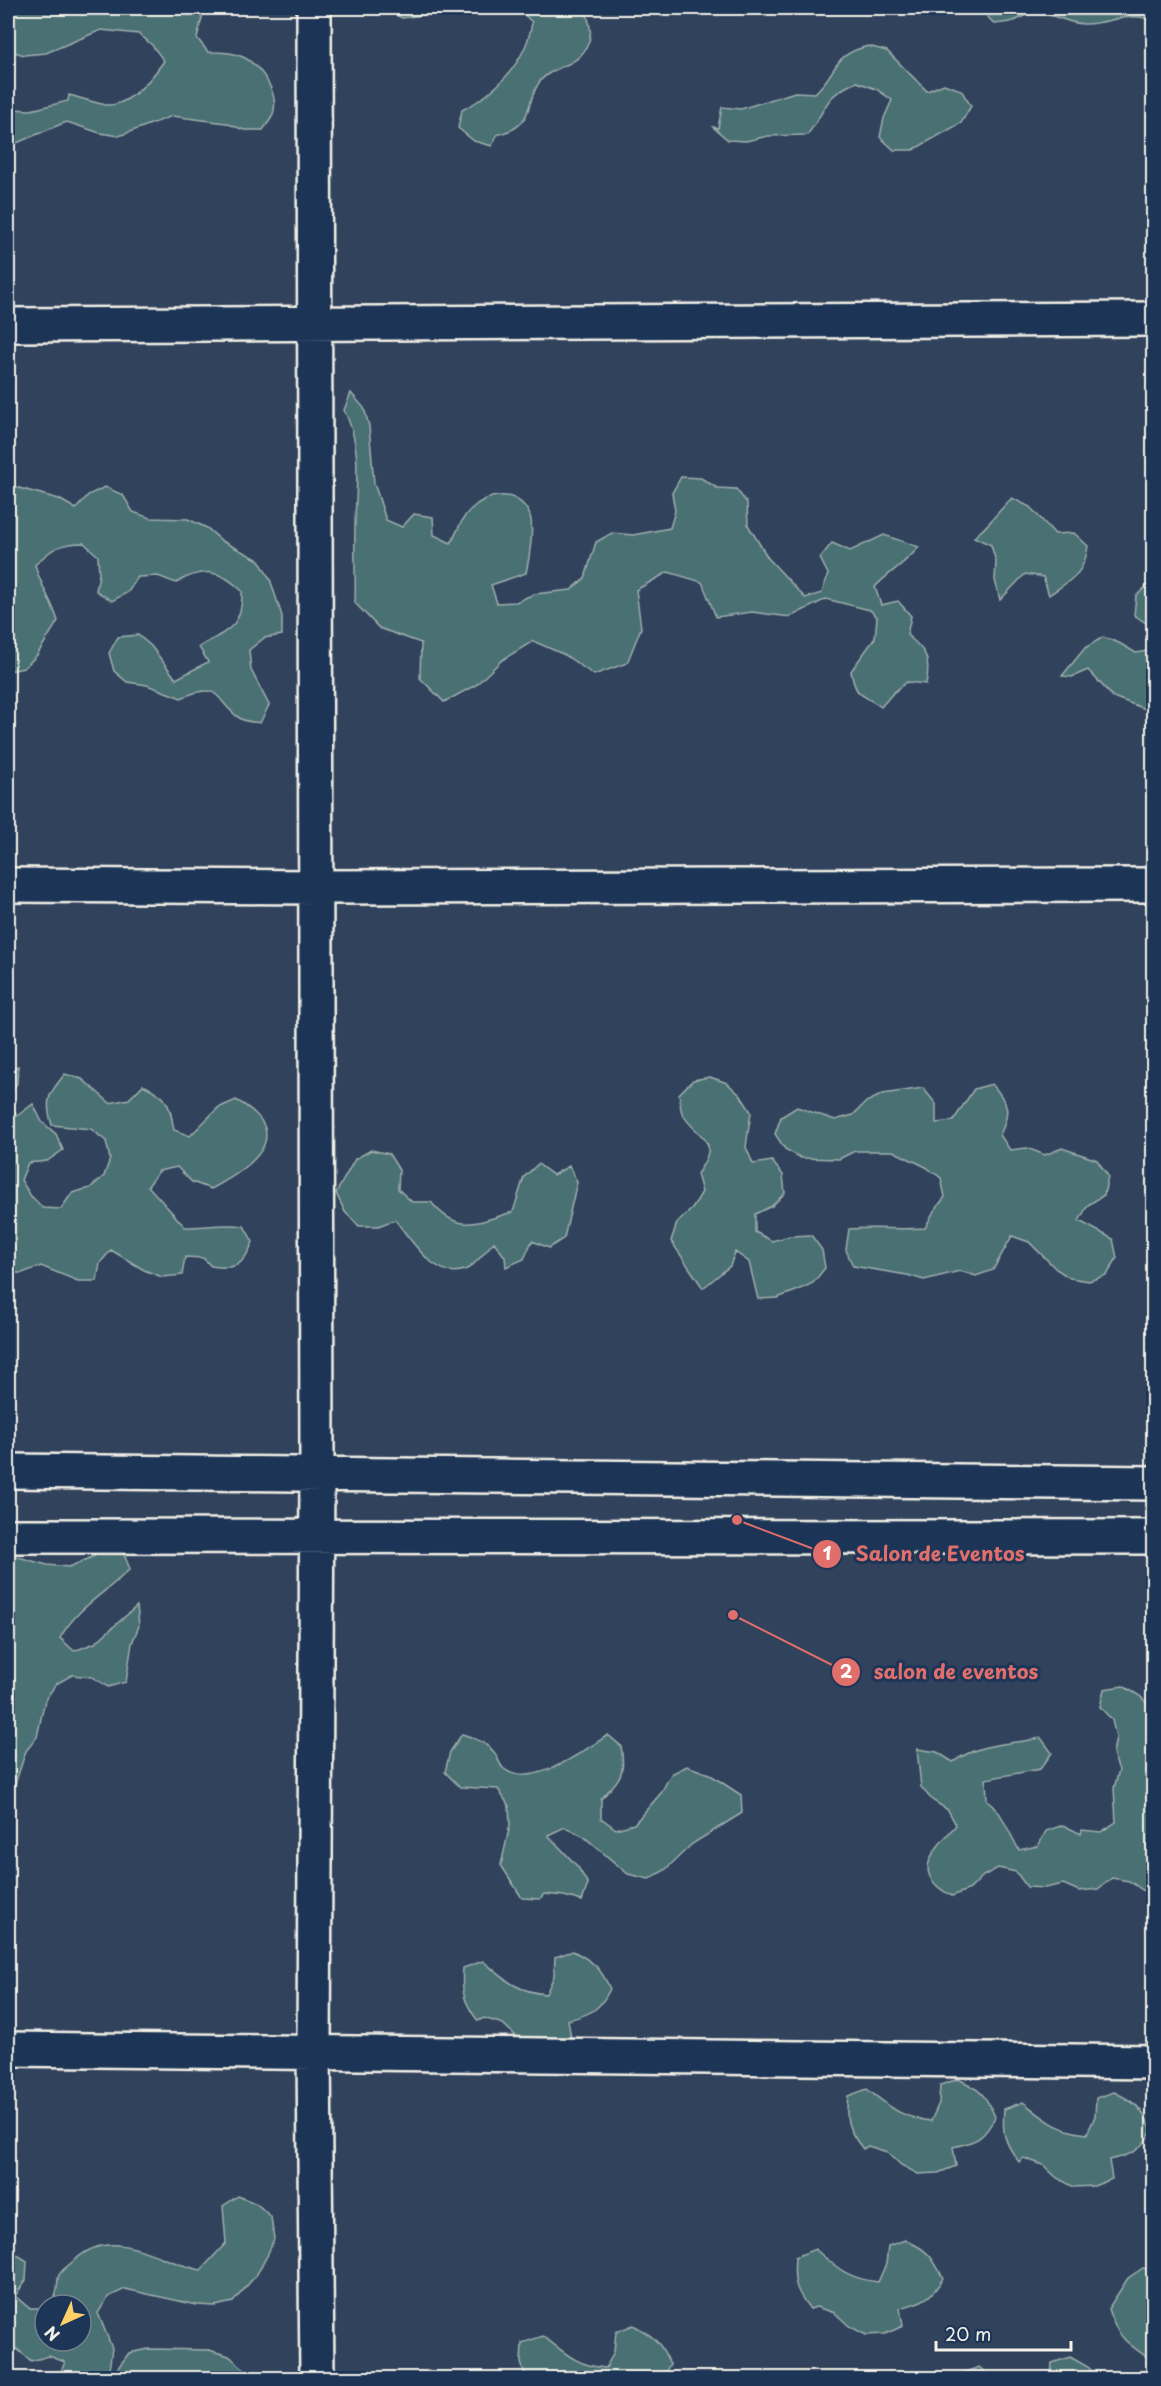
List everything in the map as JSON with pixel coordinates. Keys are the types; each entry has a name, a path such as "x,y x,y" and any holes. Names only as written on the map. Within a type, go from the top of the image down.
{"street":[{"path":"314,8 317,1474 314,2052 317,2379"},
{"path":"8,325 1154,319"},
{"path":"8,885 315,887 1154,885"},
{"path":"8,1472 1154,1483"},
{"path":"8,1536 1154,1537"},
{"path":"8,2049 1154,2062"}],"green space":[{"path":"8,8 201,8 202,18 197,38 208,52 222,52 245,58 263,74 274,98 272,116 263,130 244,130 226,123 172,116 119,136 100,133 67,122 8,146 8,106 10,109 31,110 68,101 69,95 106,105 115,104 139,90 164,61 152,45 139,34 101,30 46,53 24,55 8,50"},
{"path":"381,8 445,8 423,15 402,18"},
{"path":"512,8 586,8 590,39 584,52 578,58 541,80 520,124 497,135 492,146 474,141 458,128 462,110 498,85 517,62 524,49 532,22 518,9"},
{"path":"980,8 1153,8 1153,21 1128,17 1085,24 1037,13 1011,22 994,24"},
{"path":"868,46 887,51 927,91 944,84 961,90 971,106 961,123 913,150 894,150 880,137 884,118 892,100 876,89 857,82 831,98 807,135 768,136 746,141 728,140 713,127 718,128 722,107 741,109 795,92 815,93 841,59 847,54"},
{"path":"351,393 364,408 369,426 374,483 386,520 402,527 414,514 433,517 434,535 451,543 467,513 485,500 501,496 509,497 517,500 529,513 531,534 526,573 491,585 497,603 516,602 534,594 571,590 585,578 596,542 612,533 633,535 670,528 675,511 672,493 681,477 701,478 717,488 736,489 747,503 748,525 768,558 805,598 822,593 828,574 820,558 832,543 850,551 884,535 919,547 875,587 881,605 898,601 911,616 907,635 926,656 928,668 926,684 907,682 881,707 857,691 851,671 875,638 877,617 870,610 826,599 790,617 752,612 716,617 702,582 668,572 636,590 641,628 627,663 594,675 565,655 533,641 502,660 476,685 444,702 420,678 421,643 379,628 355,603 357,468 354,439 344,410"},
{"path":"8,485 59,499 76,509 88,495 105,487 123,495 133,512 150,518 188,519 207,528 222,541 259,560 270,579 282,616 282,635 264,638 249,650 251,670 269,705 260,723 241,719 211,692 204,691 181,698 147,685 127,682 114,671 109,653 118,637 138,635 151,646 176,679 208,662 199,647 225,632 236,620 240,613 242,591 226,578 210,573 194,574 176,583 158,576 138,577 128,592 112,601 96,591 99,574 98,556 84,543 57,548 46,554 35,565 58,621 37,655 24,668 8,671"},
{"path":"1012,498 1030,507 1055,534 1074,533 1088,546 1080,570 1049,595 1043,577 1025,574 1000,600 995,580 996,562 991,545 974,537"},
{"path":"1153,580 1153,626 1134,615 1136,596"},
{"path":"1103,637 1136,653 1153,650 1153,708 1148,710 1113,697 1088,670 1072,677 1062,676 1085,648"},
{"path":"18,1066 17,1083 8,1100 8,1071"},
{"path":"65,1074 82,1079 110,1103 129,1099 143,1085 163,1097 171,1113 174,1130 190,1136 218,1108 236,1100 254,1113 264,1125 266,1138 262,1149 253,1161 211,1189 192,1182 177,1167 159,1171 148,1186 185,1227 244,1226 253,1242 246,1256 238,1264 227,1267 211,1266 203,1258 185,1257 182,1275 162,1277 144,1270 111,1250 100,1263 97,1281 78,1281 41,1266 22,1273 8,1273 8,1100 17,1116 33,1104 42,1122 56,1134 63,1150 47,1161 28,1163 21,1180 30,1195 43,1208 61,1209 72,1193 90,1188 104,1176 110,1159 106,1141 91,1129 52,1125 48,1103 55,1086"},
{"path":"710,1077 727,1083 741,1096 751,1112 746,1147 753,1164 772,1161 783,1175 785,1193 772,1206 755,1214 755,1232 772,1241 790,1236 811,1235 822,1250 825,1268 813,1283 777,1298 758,1299 749,1262 735,1252 730,1266 703,1288 671,1241 677,1223 692,1209 702,1192 697,1174 708,1153 705,1139 682,1113 679,1094 693,1080"},
{"path":"992,1084 1007,1108 1006,1120 1000,1135 1010,1150 1027,1148 1045,1155 1062,1148 1097,1160 1108,1176 1104,1195 1088,1205 1079,1221 1113,1239 1117,1258 1107,1275 1089,1281 1070,1278 1056,1269 1029,1242 1012,1236 993,1270 976,1276 960,1271 924,1280 853,1266 846,1250 849,1229 925,1228 945,1197 941,1178 926,1167 893,1151 855,1151 839,1159 801,1158 785,1149 775,1134 781,1117 797,1107 835,1120 853,1115 866,1102 883,1094 923,1088 936,1104 936,1123 953,1121 974,1089"},
{"path":"371,1150 389,1154 399,1170 398,1189 412,1202 431,1202 450,1219 469,1223 513,1212 524,1177 538,1164 553,1175 569,1166 577,1182 564,1238 549,1248 532,1241 524,1259 506,1267 505,1257 494,1242 471,1267 456,1272 445,1270 435,1265 417,1248 395,1220 378,1226 359,1226 345,1212 336,1193 355,1159"},
{"path":"104,1552 123,1552 130,1569 84,1608 60,1638 74,1651 95,1643 137,1606 139,1626 132,1643 126,1682 108,1687 92,1677 72,1675 56,1684 45,1700 37,1737 26,1751 14,1787 8,1793 8,1557 11,1555 47,1565 69,1567"},
{"path":"1123,1686 1140,1696 1153,1709 1153,1756 1150,1761 1149,1780 1154,1784 1153,1892 1144,1891 1129,1881 1112,1878 1098,1889 1079,1891 1063,1884 1045,1888 1027,1887 1016,1872 998,1868 983,1876 970,1889 952,1896 939,1887 931,1879 928,1870 929,1862 933,1853 956,1825 948,1810 932,1800 921,1787 917,1749 937,1752 953,1762 985,1747 1041,1738 1052,1753 1040,1769 986,1779 987,1800 1000,1814 1019,1850 1038,1846 1046,1831 1063,1825 1081,1834 1082,1830 1101,1832 1116,1822 1114,1788 1119,1770 1113,1754 1116,1737 1112,1720 1100,1707 1104,1689"},
{"path":"462,1734 491,1749 503,1768 514,1774 528,1775 557,1766 608,1735 621,1746 623,1764 617,1781 601,1799 601,1818 616,1829 634,1824 661,1793 671,1774 687,1766 709,1774 741,1795 742,1813 692,1844 665,1870 649,1879 628,1874 583,1836 565,1827 548,1835 578,1867 588,1884 582,1901 544,1894 540,1899 522,1898 501,1865 510,1825 509,1806 498,1789 460,1787 445,1772 450,1752"},
{"path":"573,1951 596,1966 610,1989 594,2010 568,2020 571,2038 553,2046 533,2046 517,2037 503,2024 484,2018 478,2021 469,2008 463,1991 463,1968 483,1961 519,1987 546,1994 554,1976 555,1957"},
{"path":"958,2079 981,2094 989,2103 995,2117 983,2135 968,2143 953,2147 956,2166 938,2173 918,2174 901,2165 887,2152 868,2146 863,2149 853,2136 847,2118 848,2096 867,2089 904,2114 931,2121 939,2103 940,2085"},
{"path":"1114,2092 1138,2107 1152,2130 1135,2151 1109,2160 1112,2179 1094,2186 1074,2187 1057,2178 1043,2165 1024,2158 1019,2162 1010,2149 1003,2125 1004,2109 1023,2102 1060,2127 1087,2134 1095,2116 1096,2098"},
{"path":"238,2196 257,2204 271,2217 274,2239 257,2274 233,2302 215,2306 197,2305 125,2289 108,2297 98,2313 112,2348 108,2378 58,2378 65,2362 49,2356 31,2361 17,2349 8,2351 8,2249 27,2261 26,2280 15,2296 29,2308 33,2308 33,2353 93,2353 93,2293 56,2293 59,2275 65,2268 91,2249 106,2245 122,2245 201,2270 226,2243 223,2206"},
{"path":"905,2240 929,2254 943,2278 926,2299 900,2308 903,2326 885,2334 866,2335 849,2326 835,2313 816,2307 810,2309 798,2291 794,2273 795,2257 815,2249 844,2272 878,2282 886,2264 888,2246"},
{"path":"1143,2268 1153,2270 1153,2361 1125,2340 1115,2327 1108,2309 1128,2278"},
{"path":"633,2325 652,2337 663,2351 670,2364 662,2378 526,2378 521,2363 522,2343 543,2336 579,2361 587,2365 606,2368 614,2351 616,2332"},
{"path":"148,2349 209,2350 229,2356 255,2378 130,2378 117,2369 129,2353"},
{"path":"1070,2357 1088,2367 1099,2378 1051,2378 1052,2363"},
{"path":"979,2367 993,2378 959,2378 960,2374"}],"place":[{"name":"Salon de Eventos","path":"737,1520"},
{"name":"salon de eventos","path":"733,1615"}]}
